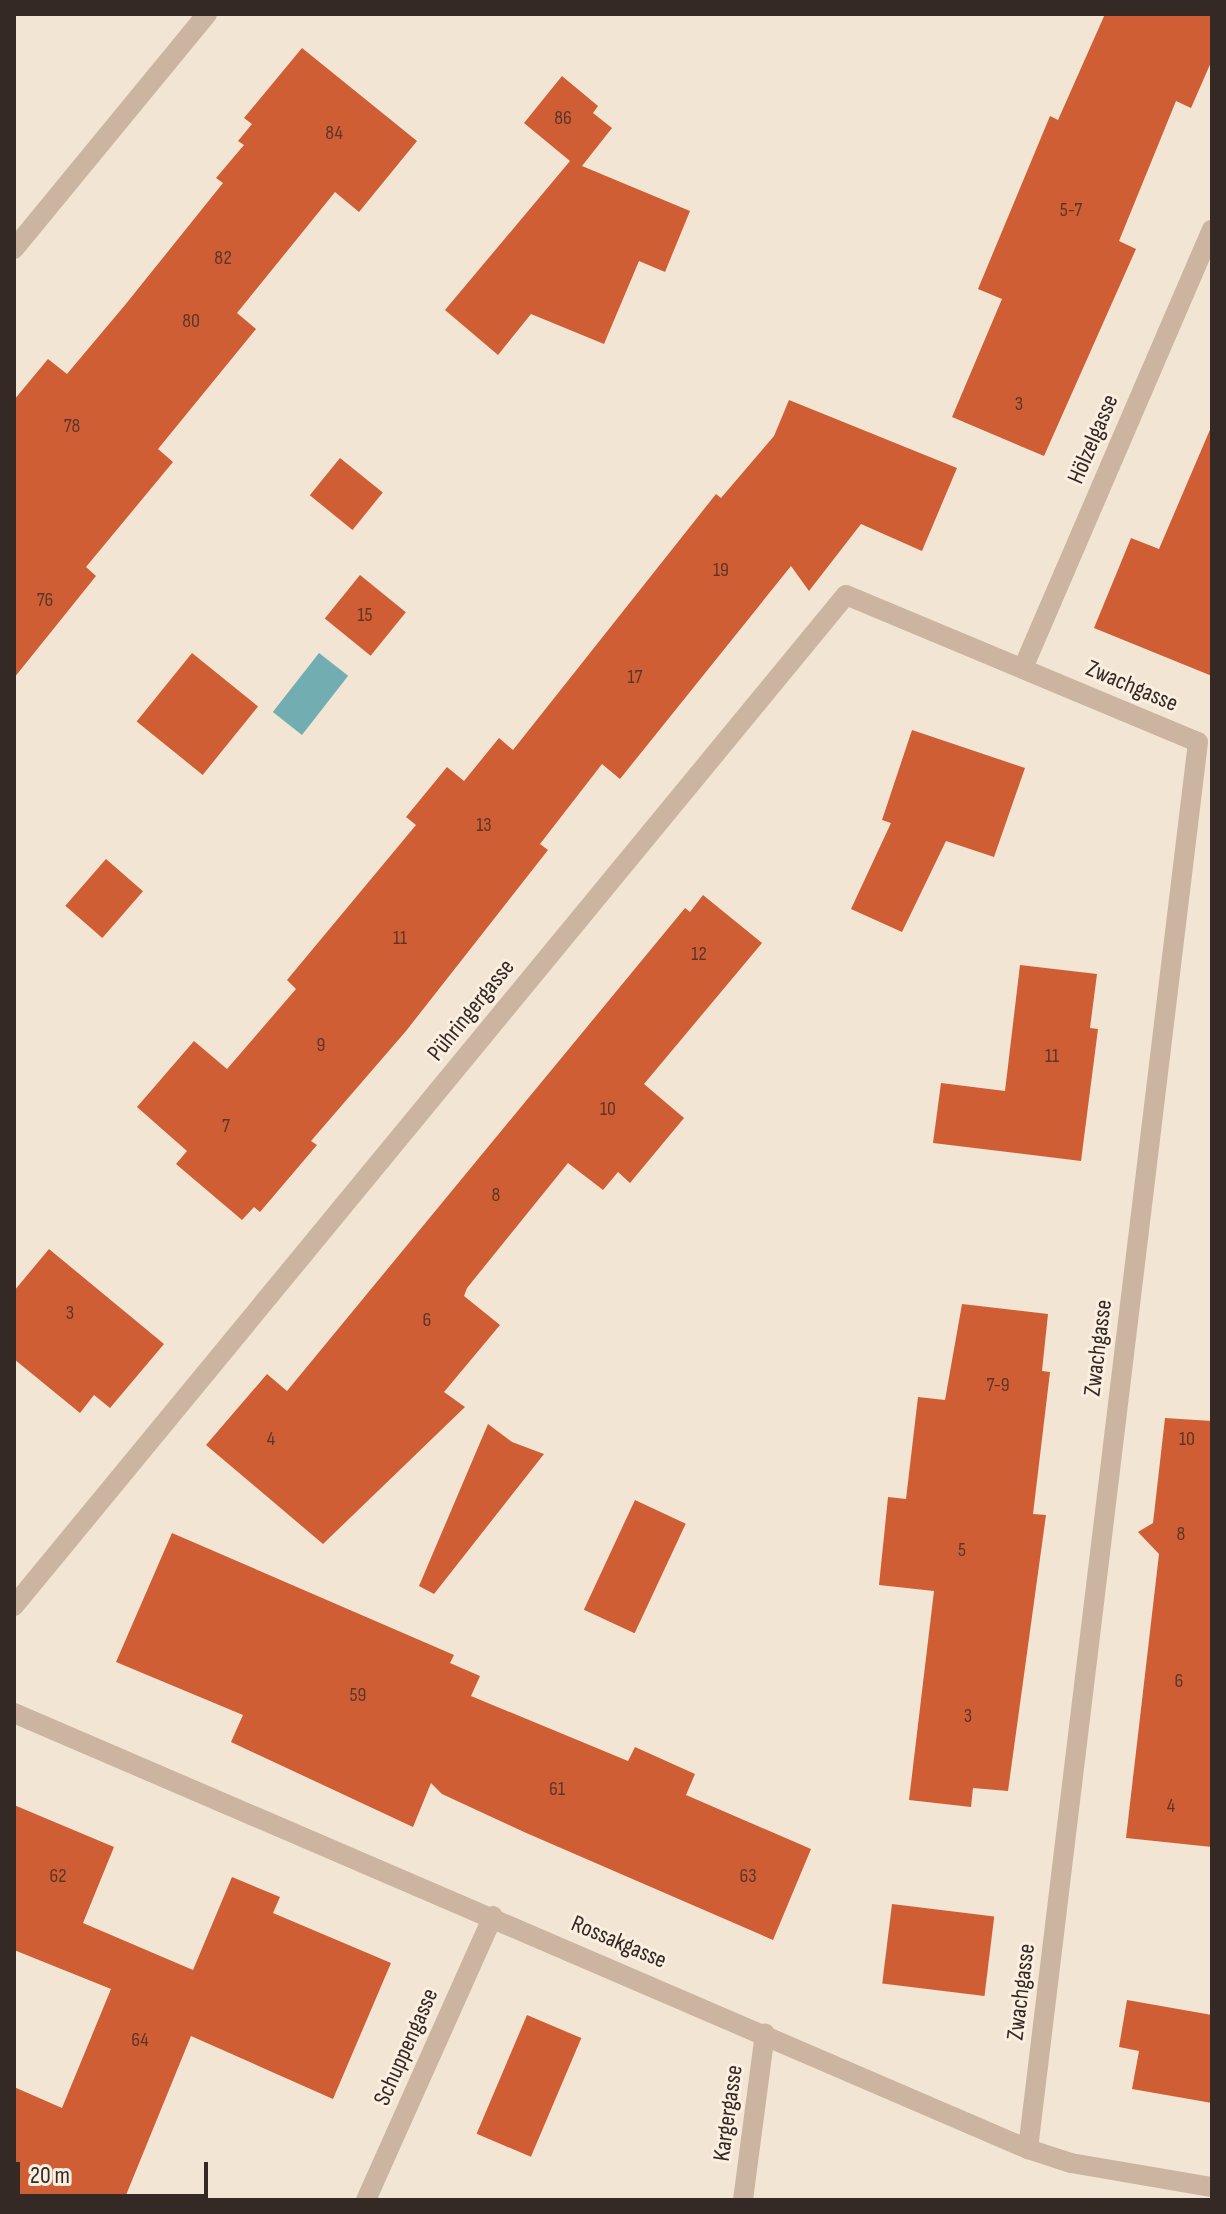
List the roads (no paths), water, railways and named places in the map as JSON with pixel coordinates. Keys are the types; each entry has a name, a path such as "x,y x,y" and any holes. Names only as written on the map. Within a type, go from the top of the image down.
{"street":[{"path":"14,249 207,14"},
{"name":"Hölzelgasse","path":"1023,668 1212,230"},
{"name":"Pühringergasse","path":"14,1606 846,595 1023,668"},
{"name":"Zwachgasse","path":"1023,668 1198,742 1028,2149"},
{"name":"Rossakgasse","path":"14,1713 493,1916 1028,2149 1071,2163 1212,2187"},
{"name":"Schuppengasse","path":"366,2200 493,1916"},
{"name":"Kargergasse","path":"743,2200 765,2033"}],"water":[{"path":"319,653 348,676 302,735 273,712"}]}
